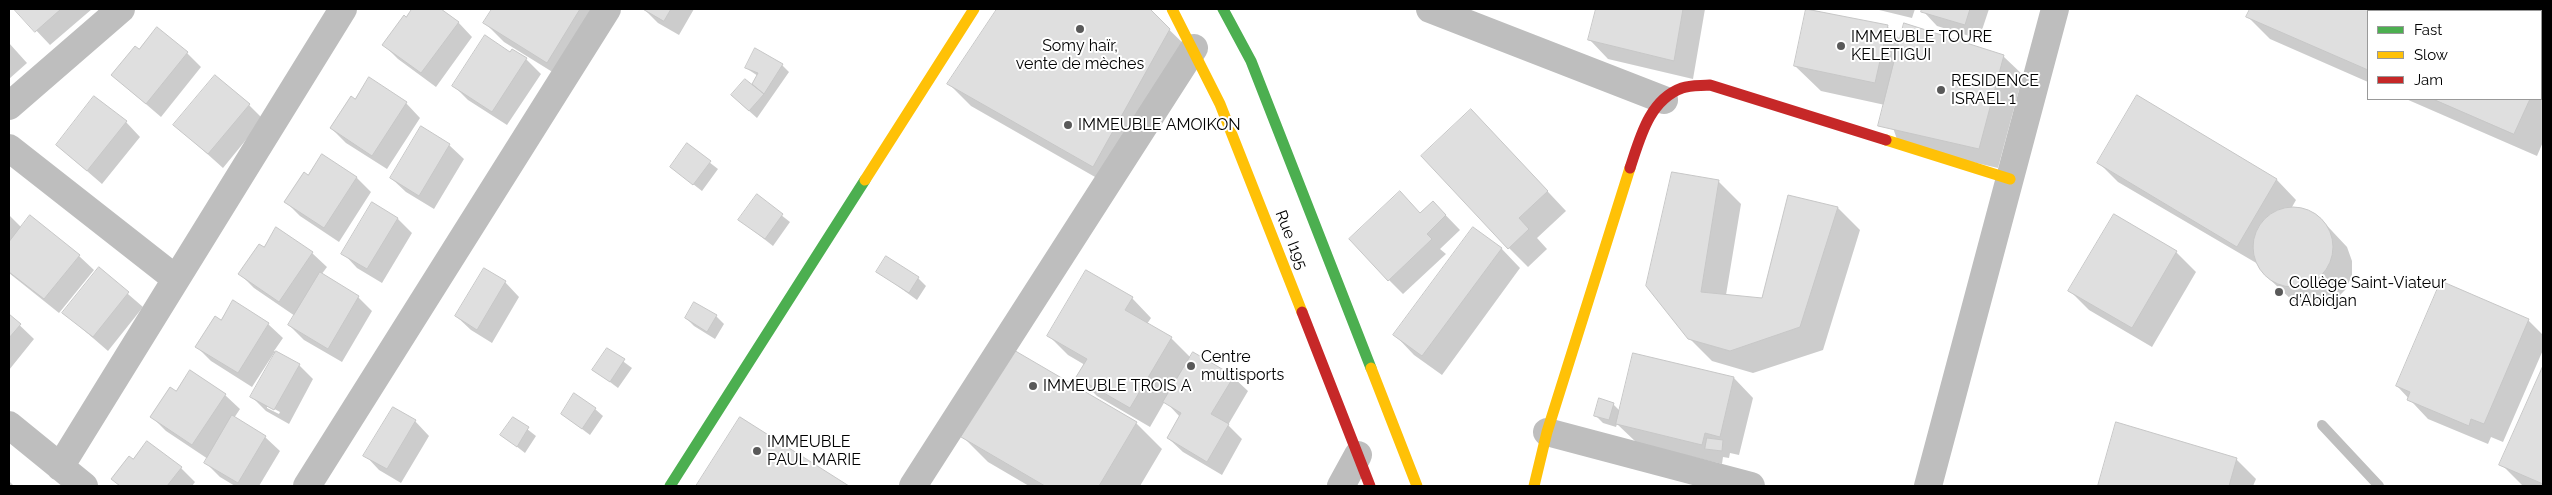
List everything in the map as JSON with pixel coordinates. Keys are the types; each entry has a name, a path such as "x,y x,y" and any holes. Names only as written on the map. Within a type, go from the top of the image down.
{"street":[{"path":"9,106 121,9"},
{"path":"60,467 343,9"},
{"path":"307,486 607,9"},
{"path":"670,486 974,9"},
{"name":"Rue I195","path":"1172,9 1194,48 1220,104 1370,486"},
{"name":"Rue I195","path":"1223,9 1252,61 1417,486"},
{"path":"1430,9 1664,100"},
{"path":"1928,486 2055,9"},
{"path":"913,486 1194,48"},
{"path":"1534,486 1547,432 1640,138 1650,115 1664,100 1683,88 1710,85 2010,179"},
{"path":"9,148 176,279"},
{"path":"9,426 84,486"},
{"path":"1547,432 1751,486"},
{"path":"1341,486 1358,455"}],"building":[{"path":"14,9 61,9 35,32"},
{"path":"412,9 441,9 459,22 421,73 382,45 404,15 406,17"},
{"path":"492,9 580,9 547,63 483,23"},
{"path":"643,9 671,9 664,21"},
{"name":"IMMEUBLE AMOIKON","path":"997,9 1150,9 1170,29 1093,167 947,84"},
{"path":"1596,9 1683,9 1674,61 1588,40"},
{"name":"IMMEUBLE TOURE KELETIGUI","path":"1806,9 1888,25 1875,83 1794,66"},
{"path":"1922,9 1970,9 1965,25 1921,12"},
{"path":"2250,9 2405,10 2367,10 2367,70 2246,17"},
{"name":"RESIDENCE ISRAEL 1","path":"1904,23 2004,55 1979,149 1878,126"},
{"path":"157,27 188,52 146,104 111,75 135,46 139,49"},
{"path":"485,35 510,52 512,49 527,58 492,112 452,86"},
{"path":"755,48 783,64 764,94 752,84 758,73 745,68"},
{"path":"215,75 250,104 208,154 173,125"},
{"path":"369,77 407,102 372,156 330,128 351,96 355,99"},
{"path":"745,79 764,94 749,111 731,95"},
{"path":"2137,95 2277,179 2237,247 2097,163"},
{"path":"94,96 127,121 87,171 56,145"},
{"path":"2435,100 2530,100 2514,134"},
{"path":"1471,109 1548,191 1519,218 1529,229 1508,249 1421,156"},
{"path":"421,126 450,144 419,196 390,178"},
{"path":"687,143 711,161 693,185 670,167"},
{"path":"322,154 357,177 324,228 284,202 304,172 308,175"},
{"path":"1672,172 1719,180 1701,292 1762,298 1788,195 1838,207 1800,327 1730,351 1688,339 1646,286"},
{"path":"1400,191 1420,213 1433,201 1446,215 1427,234 1432,239 1388,281 1349,239"},
{"path":"757,194 783,214 765,239 738,220"},
{"path":"372,202 398,218 367,269 341,254"},
{"path":"2285,207 2301,207 2322,218 2333,239 2333,255 2322,276 2301,287 2285,287 2271,281 2259,269 2253,255 2253,239 2259,225 2271,213"},
{"path":"2114,214 2177,251 2132,328 2068,291"},
{"path":"30,215 80,255 44,299 9,272 9,242"},
{"path":"276,227 313,252 279,302 238,274 259,244 264,247"},
{"path":"1473,227 1502,248 1422,356 1393,335"},
{"path":"886,256 919,277 909,293 876,272"},
{"path":"99,267 129,292 93,337 62,313"},
{"path":"484,268 506,281 477,330 455,316"},
{"path":"1086,270 1133,297 1125,310 1172,337 1130,408 1076,377 1087,359 1047,336"},
{"path":"320,272 359,296 328,349 288,325"},
{"path":"2441,281 2529,319 2484,424 2471,419 2469,426 2407,400 2410,392 2396,386"},
{"path":"233,300 269,323 238,373 195,347 215,316 221,320"},
{"path":"694,302 717,315 707,332 685,318"},
{"path":"9,314 21,324 9,338"},
{"path":"607,348 625,359 610,382 592,370"},
{"name":"IMMEUBLE TROIS A","path":"1012,349 1137,422 1099,486 1045,486 961,437"},
{"path":"276,351 300,364 274,410 250,397"},
{"path":"1193,352 1234,376 1211,414 1229,424 1207,462 1167,438 1181,413 1163,402"},
{"path":"1633,353 1734,377 1720,437 1705,433 1702,445 1616,424"},
{"path":"2543,366 2543,484 2499,465"},
{"path":"190,370 226,394 192,445 150,417 170,387 176,391"},
{"path":"574,393 596,408 582,429 561,414"},
{"path":"1599,398 1614,403 1609,420 1594,416"},
{"path":"393,407 416,420 387,469 363,456"},
{"path":"232,415 266,436 238,483 204,463"},
{"path":"513,417 529,427 517,447 500,435"},
{"name":"IMMEUBLE PAUL MARIE","path":"740,417 849,486 696,486"},
{"path":"2116,422 2237,458 2229,486 2098,486"},
{"path":"1707,438 1723,440 1722,451 1705,449"},
{"path":"147,441 182,467 167,486 120,486 111,479 129,456 133,459"}],"waterway":[{"path":"2322,425 2379,486"}],"traffic: fast":[{"path":"1223,9 1251,61 1371,368"},
{"path":"670,486 865,180"}],"traffic: slow":[{"path":"865,180 974,9"},
{"path":"1172,9 1220,104 1302,312"},
{"path":"1886,140 2010,179"},
{"path":"1534,486 1547,432 1630,168"},
{"path":"1371,368 1417,486"}],"traffic: jam":[{"path":"1630,168 1647,121 1661,101 1682,88 1692,86 1710,85 1886,140"},
{"path":"1302,312 1370,486"}],"place":[{"name":"Somy haïr, vente de mèches","path":"1080,29"},
{"name":"IMMEUBLE TOURE KELETIGUI","path":"1841,46"},
{"name":"RESIDENCE ISRAEL 1","path":"1941,90"},
{"name":"IMMEUBLE AMOIKON","path":"1068,125"},
{"name":"Collège Saint-Viateur d'Abidjan","path":"2279,292"},
{"name":"Centre multisports","path":"1191,366"},
{"name":"IMMEUBLE TROIS A","path":"1033,386"},
{"name":"IMMEUBLE PAUL MARIE","path":"757,451"}]}
